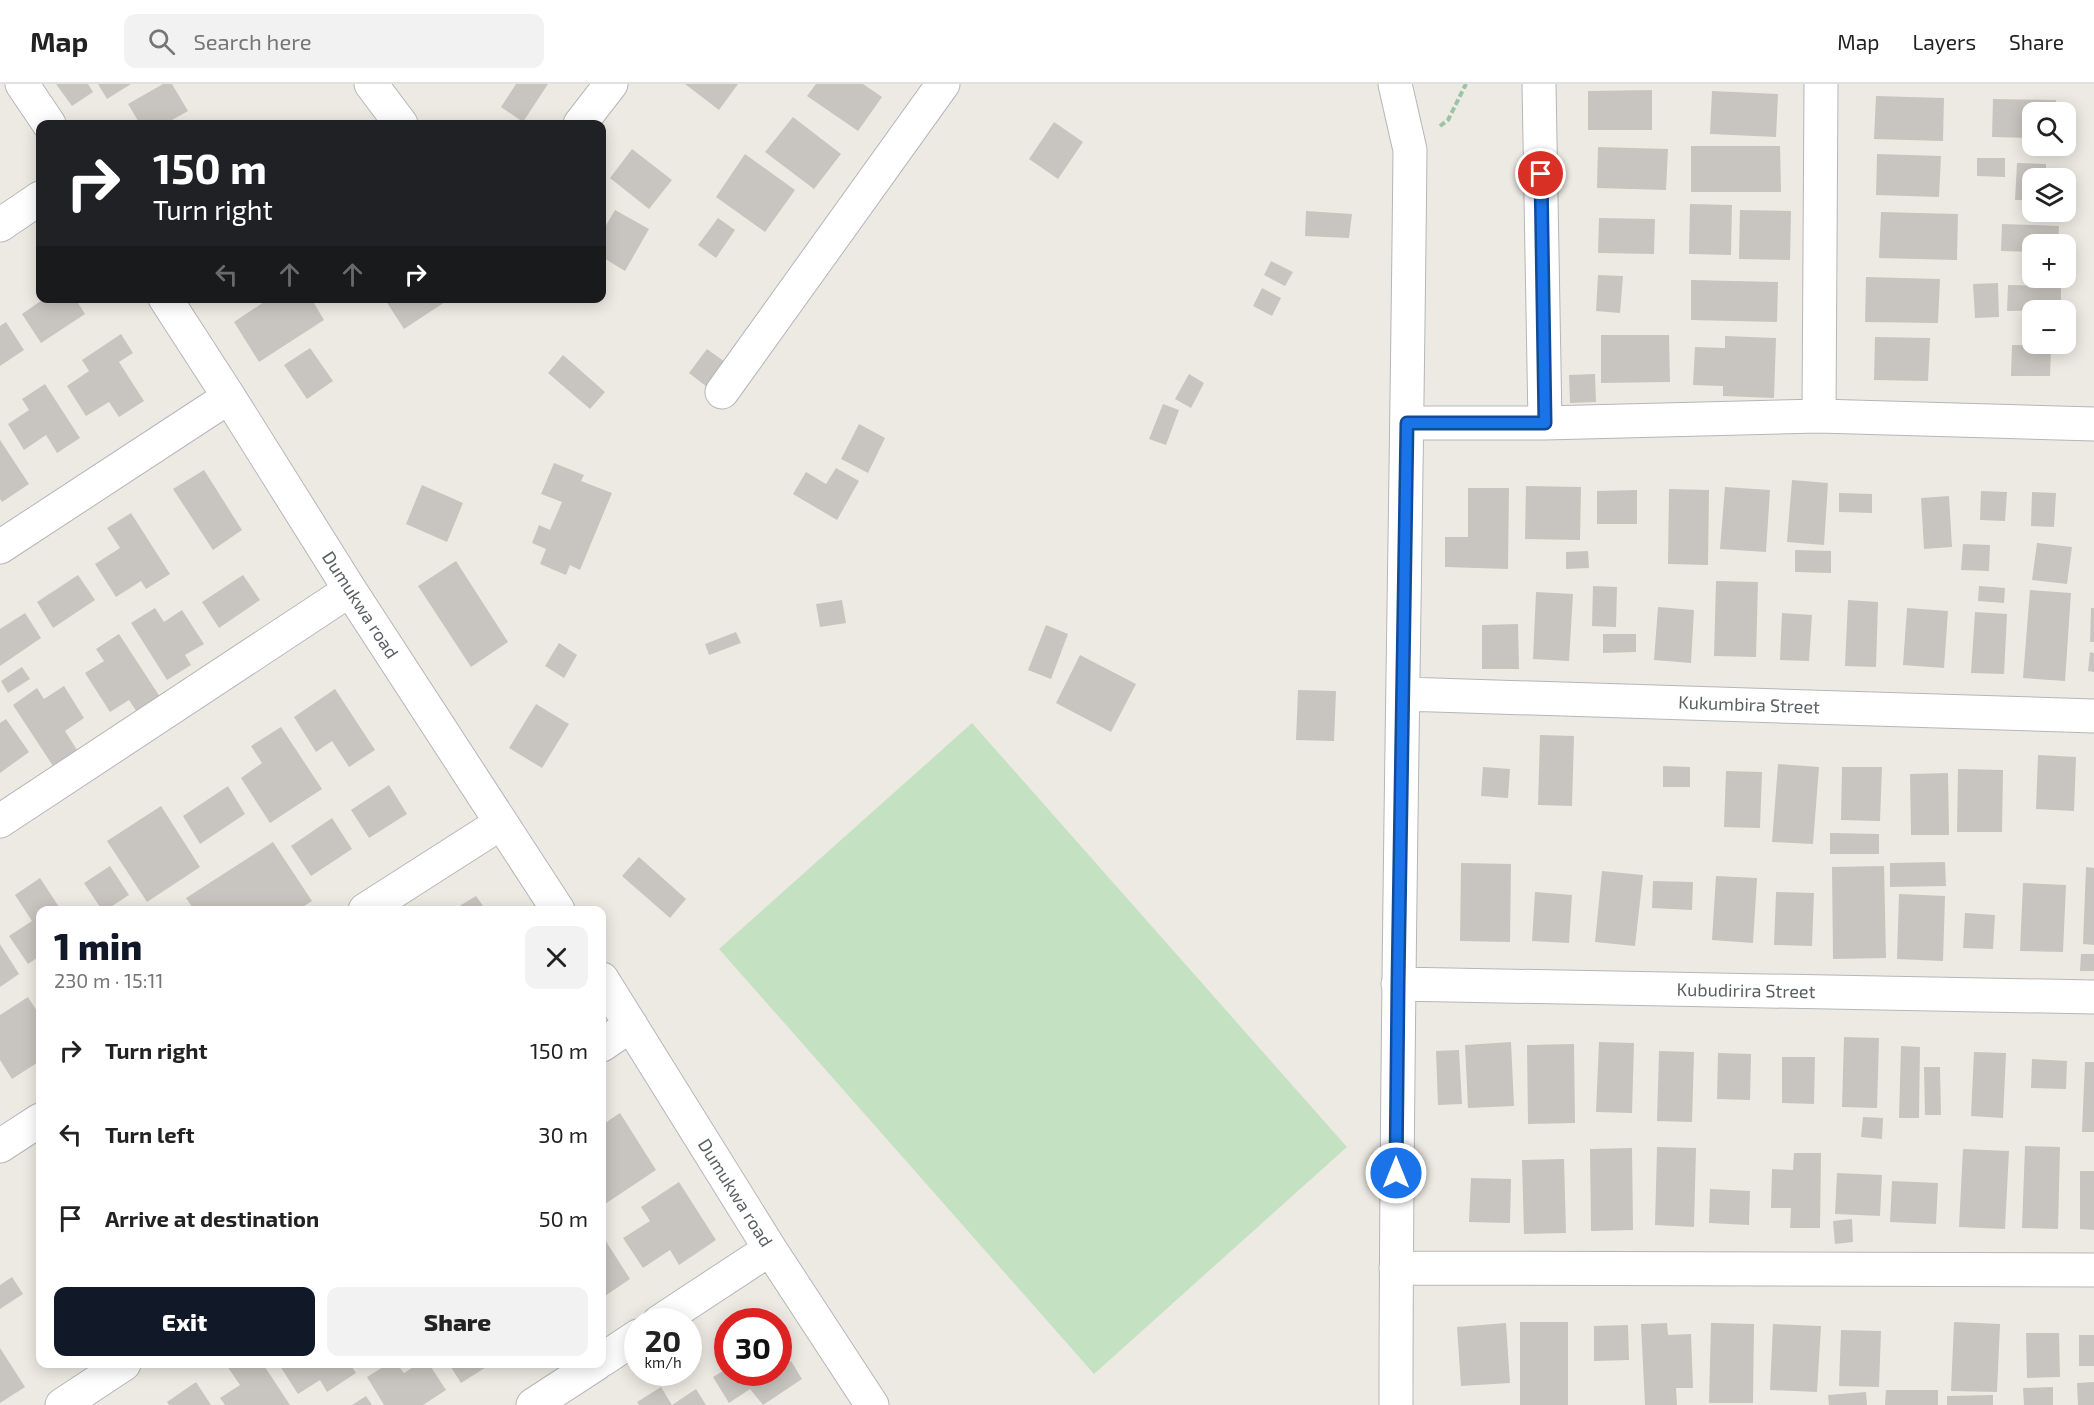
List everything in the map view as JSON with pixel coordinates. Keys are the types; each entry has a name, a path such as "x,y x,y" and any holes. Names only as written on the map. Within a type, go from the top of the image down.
{"street":[{"path":"22,84 46,120"},
{"path":"371,84 398,120"},
{"path":"583,120 611,84"},
{"path":"722,392 943,84"},
{"path":"1395,84 1410,150 1404,694 1398,984 1396,1405"},
{"path":"1539,84 1545,423"},
{"path":"1819,416 1821,84"},
{"path":"0,225 36,201"},
{"name":"Dumukwa road","path":"168,303 350,590 555,906"},
{"path":"0,547 229,397"},
{"path":"1407,423 1545,423 1819,416 2094,424"},
{"path":"0,820 350,590"},
{"name":"Kukumbira Street","path":"1404,694 2094,716"},
{"path":"371,906 501,823"},
{"name":"Kubudirira Street","path":"1398,984 2094,997"},
{"name":"Dumukwa road","path":"606,985 770,1249 872,1405"},
{"path":"606,1042 631,1025"},
{"path":"0,1146 36,1123"},
{"path":"681,1308 770,1249"},
{"path":"1396,1268 2094,1270"},
{"path":"606,1357 624,1345"},
{"path":"62,1405 118,1368"},
{"path":"533,1405 590,1368"}],"path":[{"path":"1410,150 1448,120 1466,84"}],"green space":[{"path":"972,723 1347,1147 1094,1374 719,949"}],"building":[{"path":"56,84 88,84 93,92 72,106"},
{"path":"98,84 131,84 107,99"},
{"path":"163,84 172,84 188,111 172,120 138,120 128,104"},
{"path":"516,84 548,84 524,120 520,120 501,107"},
{"path":"685,84 738,84 719,110"},
{"path":"816,84 863,84 882,97 858,131 807,96"},
{"path":"1652,90 1652,130 1588,130 1588,91"},
{"path":"1712,91 1778,94 1776,137 1710,134"},
{"path":"1876,96 1944,98 1943,141 1874,139"},
{"path":"1993,99 2056,100 2056,102 2022,102 2022,138 1992,137"},
{"path":"793,117 841,154 814,189 765,152"},
{"path":"1054,122 1083,142 1058,179 1029,159"},
{"path":"1691,146 1780,146 1781,192 1691,192"},
{"path":"1598,147 1668,149 1666,190 1597,188"},
{"path":"632,149 672,180 649,209 610,178"},
{"path":"745,154 795,190 765,232 716,197"},
{"path":"1877,154 1941,156 1939,197 1876,195"},
{"path":"1977,158 2005,158 2005,177 1977,176"},
{"path":"2017,163 2046,164 2046,168 2022,168 2022,200 2015,200"},
{"path":"1690,204 1732,205 1731,255 1689,254"},
{"path":"615,210 649,229 625,271 606,259 606,225"},
{"path":"1740,210 1791,211 1790,260 1739,259"},
{"path":"1306,211 1352,214 1349,238 1305,236"},
{"path":"1881,212 1958,214 1957,260 1879,258"},
{"path":"718,218 735,230 716,258 698,245"},
{"path":"1599,218 1655,219 1654,254 1598,253"},
{"path":"2002,224 2059,226 2059,234 2022,234 2022,252 2001,251"},
{"path":"1271,261 1293,272 1285,286 1264,275"},
{"path":"1598,275 1623,276 1620,313 1596,311"},
{"path":"1866,277 1940,279 1938,323 1865,322"},
{"path":"1691,280 1778,282 1777,322 1691,320"},
{"path":"1998,283 1999,317 1975,318 1973,284"},
{"path":"2008,285 2022,285 2022,288 2061,288 2061,300 2022,300 2022,311 2007,311"},
{"path":"1262,288 1281,298 1272,316 1253,306"},
{"path":"38,303 78,303 85,314 41,343 22,314"},
{"path":"262,303 314,303 324,320 259,362 234,322"},
{"path":"387,303 443,303 404,329"},
{"path":"6,322 24,350 0,366 0,326"},
{"path":"121,334 133,353 119,362 144,401 119,417 109,402 86,416 67,386 89,371 82,360"},
{"path":"1601,335 1669,335 1670,382 1601,383"},
{"path":"1725,336 1776,338 1774,398 1723,396 1723,386 1693,385 1695,347 1725,348"},
{"path":"1875,337 1930,338 1928,381 1874,380"},
{"path":"2012,345 2022,345 2022,354 2051,354 2050,376 2011,376"},
{"path":"310,348 333,381 307,399 284,365"},
{"path":"707,349 725,362 707,387 689,373"},
{"path":"563,355 605,392 590,409 548,373"},
{"path":"1189,374 1204,383 1191,408 1175,399"},
{"path":"1595,374 1596,402 1570,403 1569,375"},
{"path":"45,384 80,438 57,453 46,435 24,450 8,424 29,410 22,399"},
{"path":"1163,404 1179,410 1166,445 1149,439"},
{"path":"859,424 885,438 868,473 841,459"},
{"path":"0,440 29,484 2,502 0,499"},
{"path":"554,463 584,475 581,481 612,493 580,570 570,565 566,575 540,564 546,549 532,543 539,525 550,530 562,502 541,494"},
{"path":"836,468 859,481 837,520 793,494 806,472 826,484"},
{"path":"204,470 242,530 213,550 173,489"},
{"path":"1792,480 1828,483 1824,545 1787,542"},
{"path":"422,485 463,503 447,542 406,524"},
{"path":"1526,486 1581,487 1580,540 1525,539"},
{"path":"1725,487 1770,490 1766,552 1720,549"},
{"path":"1468,488 1509,488 1508,569 1445,567 1445,537 1468,537"},
{"path":"1669,489 1709,490 1708,565 1668,564"},
{"path":"1637,490 1637,524 1597,524 1597,491"},
{"path":"1981,491 2007,492 2005,521 1980,520"},
{"path":"2032,492 2056,493 2054,527 2031,526"},
{"path":"1839,493 1872,494 1872,513 1839,512"},
{"path":"1949,496 1952,547 1924,549 1921,498"},
{"path":"131,513 170,574 146,589 141,581 116,597 95,564 120,548 107,528"},
{"path":"2037,543 2072,547 2067,584 2032,580"},
{"path":"1963,544 1990,545 1989,571 1961,570"},
{"path":"1795,550 1831,551 1831,573 1795,572"},
{"path":"1588,551 1589,568 1566,569 1566,552"},
{"path":"456,561 508,642 471,667 418,586"},
{"path":"78,575 95,600 53,628 37,602"},
{"path":"243,575 260,600 219,628 202,602"},
{"path":"1716,581 1758,582 1756,657 1714,656"},
{"path":"1593,586 1617,587 1616,627 1592,626"},
{"path":"1979,586 2005,588 2004,603 1978,601"},
{"path":"2030,590 2071,593 2065,681 2023,678"},
{"path":"1536,592 1573,594 1569,661 1533,659"},
{"path":"842,600 846,623 820,627 816,604"},
{"path":"1848,600 1878,602 1876,667 1845,666"},
{"path":"1658,607 1694,610 1691,663 1654,660"},
{"path":"155,608 164,622 182,610 204,644 185,655 191,665 167,680 131,623"},
{"path":"1907,608 1948,611 1944,668 1903,665"},
{"path":"2091,608 2094,608 2094,642 2090,642"},
{"path":"1975,612 2007,614 2004,674 1971,673"},
{"path":"25,613 41,638 0,666 0,629"},
{"path":"1782,613 1812,615 1809,661 1780,660"},
{"path":"1518,624 1519,669 1482,669 1482,625"},
{"path":"1046,625 1068,634 1051,679 1028,670"},
{"path":"736,632 741,643 709,655 705,644"},
{"path":"119,634 162,700 139,715 129,700 110,712 85,673 104,661 96,649"},
{"path":"1603,634 1636,634 1636,652 1603,653"},
{"path":"559,643 577,655 564,678 545,666"},
{"path":"2090,652 2094,653 2094,672 2088,671"},
{"path":"1080,655 1136,684 1111,732 1056,703"},
{"path":"22,667 30,679 8,693 1,681"},
{"path":"64,686 84,718 65,731 77,750 53,766 13,705 37,688 44,699"},
{"path":"335,689 375,750 349,767 332,741 316,752 294,717"},
{"path":"1298,690 1336,691 1334,741 1296,740"},
{"path":"536,704 569,724 542,768 509,748"},
{"path":"6,719 29,752 0,773 0,723"},
{"path":"281,727 322,789 270,823 241,778 262,763 251,746"},
{"path":"1540,735 1574,736 1572,806 1538,805"},
{"path":"2038,755 2076,757 2074,811 2036,809"},
{"path":"1778,764 1819,767 1813,844 1772,842"},
{"path":"1663,766 1690,767 1690,787 1663,787"},
{"path":"1483,767 1510,769 1508,798 1481,796"},
{"path":"1842,767 1882,767 1880,821 1841,820"},
{"path":"1958,769 2003,770 2002,832 1957,832"},
{"path":"1726,771 1762,772 1760,828 1724,827"},
{"path":"1948,773 1949,835 1911,835 1910,774"},
{"path":"389,785 407,814 369,838 351,810"},
{"path":"228,786 245,814 200,844 183,816"},
{"path":"161,806 200,867 147,902 107,841"},
{"path":"332,818 352,849 311,876 291,846"},
{"path":"1830,833 1879,834 1879,854 1830,854"},
{"path":"273,842 312,901 304,906 191,906 186,898"},
{"path":"639,857 686,899 670,918 622,876"},
{"path":"1945,862 1946,886 1890,887 1890,863"},
{"path":"1461,863 1511,864 1510,942 1460,941"},
{"path":"110,866 129,895 112,906 99,906 84,883"},
{"path":"1884,866 1886,958 1833,959 1832,867"},
{"path":"2086,867 2094,868 2094,945 2083,944"},
{"path":"1602,871 1643,875 1635,946 1595,942"},
{"path":"1716,876 1757,878 1753,943 1712,940"},
{"path":"40,878 58,906 36,906 36,959 28,964 9,936 32,921 15,895"},
{"path":"1653,881 1693,882 1692,910 1652,908"},
{"path":"2023,883 2066,885 2063,952 2020,951"},
{"path":"1535,892 1572,895 1569,943 1532,941"},
{"path":"1776,892 1814,893 1812,946 1774,945"},
{"path":"1899,894 1945,896 1943,961 1897,959"},
{"path":"476,896 483,906 460,906"},
{"path":"1965,913 1995,915 1993,949 1963,948"},
{"path":"0,944 19,974 0,987"},
{"path":"2081,954 2094,954 2094,971 2080,971"},
{"path":"28,997 36,1010 36,1064 12,1079 0,1060 0,1015"},
{"path":"1844,1037 1879,1038 1877,1108 1842,1107"},
{"path":"1511,1042 1514,1106 1468,1108 1465,1045"},
{"path":"1599,1042 1634,1043 1632,1113 1596,1112"},
{"path":"1574,1044 1575,1123 1528,1124 1527,1045"},
{"path":"1901,1046 1920,1047 1919,1118 1899,1118"},
{"path":"1459,1050 1462,1104 1438,1105 1436,1051"},
{"path":"1659,1051 1694,1052 1692,1122 1657,1121"},
{"path":"1974,1052 2006,1053 2003,1118 1971,1116"},
{"path":"1718,1053 1751,1054 1750,1100 1717,1099"},
{"path":"1782,1057 1815,1057 1814,1104 1782,1103"},
{"path":"2032,1059 2067,1061 2066,1089 2031,1088"},
{"path":"2085,1062 2094,1062 2094,1132 2082,1132"},
{"path":"1924,1067 1940,1067 1941,1115 1925,1115"},
{"path":"620,1113 656,1170 606,1203 606,1122"},
{"path":"1863,1117 1883,1118 1882,1139 1861,1137"},
{"path":"2025,1146 2060,1147 2058,1229 2022,1228"},
{"path":"1657,1147 1696,1148 1694,1227 1655,1225"},
{"path":"1632,1148 1633,1230 1591,1231 1590,1149"},
{"path":"1963,1149 2009,1151 2005,1229 1959,1227"},
{"path":"1794,1153 1821,1153 1820,1228 1790,1228 1791,1208 1771,1208 1772,1169 1793,1170"},
{"path":"1564,1159 1566,1233 1524,1234 1522,1160"},
{"path":"2080,1171 2094,1171 2094,1230 2080,1229"},
{"path":"1837,1173 1882,1175 1880,1216 1835,1214"},
{"path":"1471,1178 1511,1179 1510,1223 1469,1222"},
{"path":"1892,1181 1938,1183 1936,1224 1890,1222"},
{"path":"679,1182 716,1240 679,1265 670,1250 643,1268 623,1238 650,1221 641,1207"},
{"path":"1710,1189 1750,1191 1749,1225 1709,1223"},
{"path":"1852,1219 1853,1242 1835,1244 1833,1221"},
{"path":"606,1241 630,1279 606,1295"},
{"path":"12,1277 23,1294 0,1309 0,1285"},
{"path":"1520,1322 1568,1322 1568,1405 1520,1405"},
{"path":"1954,1322 2000,1324 1997,1392 1951,1391"},
{"path":"1506,1323 1510,1383 1461,1386 1457,1327"},
{"path":"1667,1323 1668,1335 1691,1334 1693,1388 1676,1388 1677,1405 1645,1405 1641,1324"},
{"path":"1711,1323 1754,1324 1753,1403 1709,1403"},
{"path":"1773,1324 1821,1326 1817,1392 1770,1390"},
{"path":"1628,1325 1629,1360 1594,1361 1594,1326"},
{"path":"1841,1330 1881,1331 1879,1387 1839,1386"},
{"path":"2026,1333 2059,1333 2060,1377 2027,1378"},
{"path":"2079,1335 2094,1335 2094,1366 2079,1366"},
{"path":"0,1348 25,1387 0,1403"},
{"path":"792,1363 802,1379 792,1386"},
{"path":"228,1368 266,1368 290,1405 225,1405 220,1398 240,1385"},
{"path":"281,1368 353,1368 356,1373 327,1392 320,1380 298,1394"},
{"path":"382,1368 400,1368 404,1373 412,1368 432,1368 446,1390 423,1405 384,1405 367,1377"},
{"path":"452,1368 485,1368 461,1383"},
{"path":"196,1382 211,1405 169,1405 167,1402"},
{"path":"2094,1382 2094,1405 2078,1405 2077,1383"},
{"path":"719,1386 792,1386 763,1405 750,1389 729,1403"},
{"path":"661,1387 672,1405 639,1405 637,1402"},
{"path":"2053,1387 2053,1405 2024,1405 2023,1388"},
{"path":"696,1389 706,1405 672,1405"},
{"path":"1886,1390 1938,1390 1938,1405 1885,1405"},
{"path":"1866,1392 1867,1405 1829,1405 1828,1395"},
{"path":"1993,1395 1993,1405 1947,1405 1947,1396"},
{"path":"366,1396 372,1405 352,1405"}],"route":[{"path":"1396,1173 1407,423 1545,423 1541,174"}]}
